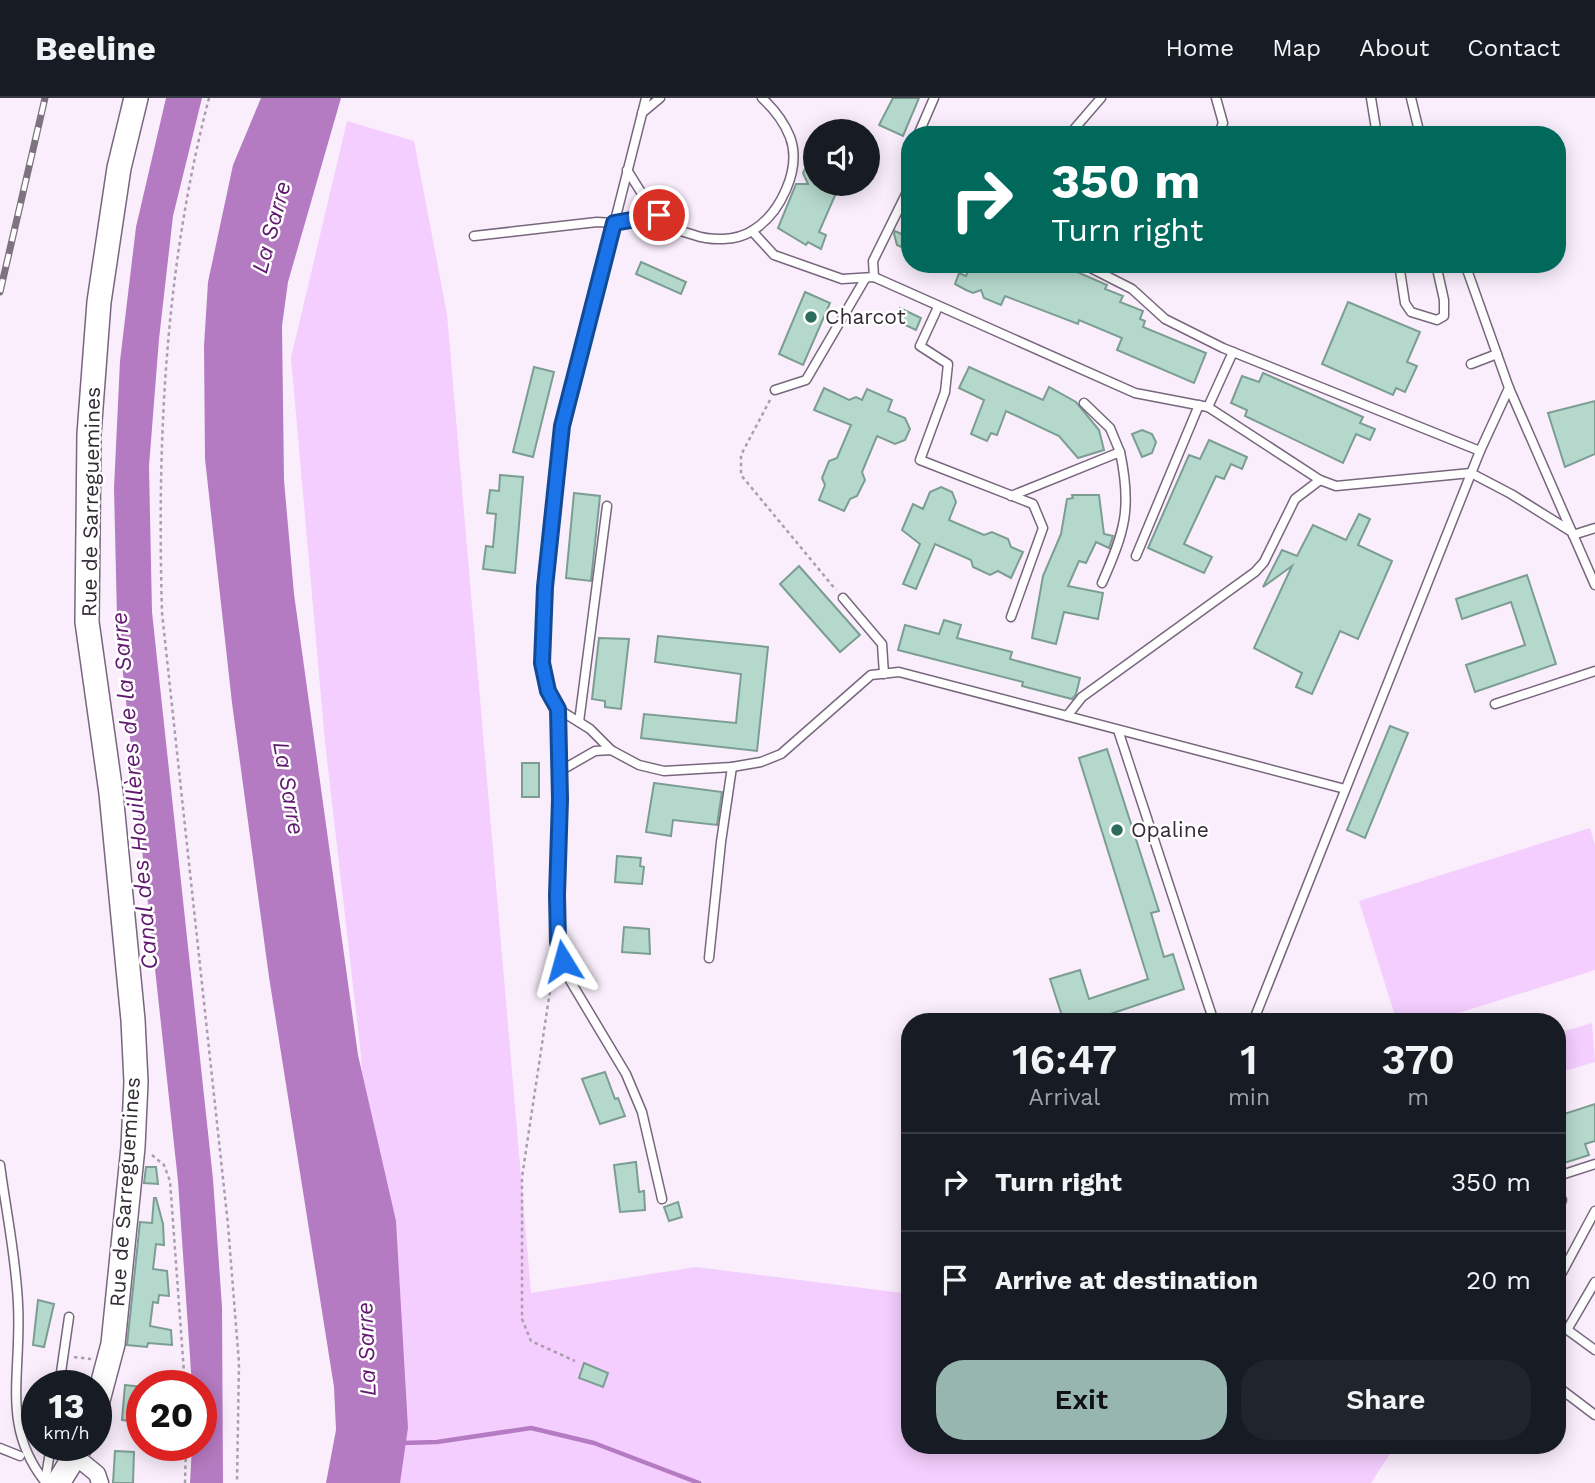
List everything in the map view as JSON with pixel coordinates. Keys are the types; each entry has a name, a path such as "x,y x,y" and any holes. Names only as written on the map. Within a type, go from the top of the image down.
{"street":[{"name":"Rue de Sarreguemines","path":"107,1370 133,1147 133,1020 111,793 87,622 89,434 99,302 119,168 136,98"},
{"path":"50,1483 69,1461"},
{"path":"86,1461 97,1474 100,1483"}],"lane":[{"path":"646,98 562,426 552,505 542,663 548,691 558,709 558,942 565,972 626,1074 642,1112 662,1199"},
{"path":"642,113 660,98"},
{"path":"627,170 659,215 672,228 707,239 734,237 752,231 783,195 793,171 791,139 776,111 762,98"},
{"path":"922,126 934,98"},
{"path":"1077,126 1101,98"},
{"path":"1216,98 1222,126"},
{"path":"1371,98 1376,126"},
{"path":"1411,98 1418,126"},
{"path":"775,390 806,380 870,278 873,261 901,204"},
{"path":"474,236 597,222 614,223 659,215"},
{"path":"752,231 774,255 842,279 870,278 1135,393 1204,406 1320,480 1336,486 1471,473 1511,494 1572,533 1595,528"},
{"path":"1101,273 1132,289 1165,319 1233,352 1480,451"},
{"path":"1400,273 1405,303 1411,312 1437,320 1444,316 1444,300 1438,273"},
{"path":"1468,273 1509,388 1595,585"},
{"path":"938,307 920,346 948,364 945,392 920,460 1033,504 1040,514 1043,528 1011,617"},
{"path":"1136,556 1204,406 1233,352"},
{"path":"1471,363 1497,354"},
{"path":"1257,1013 1471,473 1509,388"},
{"path":"1084,402 1110,428 1120,452 1126,478 1126,520 1102,583"},
{"path":"1011,496 1120,452"},
{"path":"1066,716 1082,697 1255,572 1264,562 1295,499 1320,480"},
{"path":"579,722 607,506"},
{"path":"843,598 882,645 884,674"},
{"path":"1495,704 1595,671"},
{"path":"558,709 579,722 611,750 639,765 664,771 733,767 761,762 781,754 872,675 899,672 1345,789"},
{"path":"1118,730 1211,1013"},
{"path":"560,771 595,751 611,750"},
{"path":"709,958 721,842 733,767"},
{"path":"1566,1173 1595,1164"},
{"path":"0,1165 19,1308 6,1405"},
{"path":"1566,1265 1595,1211"},
{"path":"1595,1282 1567,1330 1595,1350"},
{"path":"61,1370 69,1317"},
{"path":"1566,1393 1595,1415"},
{"path":"11,1440 20,1456 50,1483"},
{"path":"0,1448 20,1456"},
{"path":"50,1483 51,1461"}],"path":[{"path":"209,98 179,238 168,328 159,517 162,613 229,1239 239,1363 237,1483"},
{"path":"775,390 741,455 741,475 843,598"},
{"path":"563,961 550,973 540,1045 522,1177 520,1272 522,1319 531,1341 575,1361"},
{"path":"133,1147 159,1158 170,1181 184,1370"},
{"path":"63,1356 109,1361"},
{"path":"185,1483 186,1461"}],"shaded area":[{"path":"347,121 414,141 447,314 531,1293 696,1267 901,1293 901,1454 1390,1454 1371,1483 384,1483 361,1055 325,742 291,358"},
{"path":"1590,828 1595,845 1595,970 1459,1013 1394,1013 1359,901"},
{"path":"1592,1023 1595,1062 1566,1071 1566,1031"}],"water":[{"path":"166,98 202,98 173,216 159,339 149,466 152,612 213,1179 222,1307 223,1483 190,1483 191,1461 217,1461 217,1370 191,1370 178,1181 117,618 114,488 120,361 136,227"},
{"name":"La Sarre","path":"261,98 341,98 288,282 282,326 284,480 294,594 358,1055 396,1221 408,1428 400,1483 326,1483 336,1430 334,1387 269,977 232,703 205,459 204,346 208,282 233,165"}],"building":[{"path":"893,98 919,98 907,126 901,126 901,135 880,123"},
{"path":"796,184 803,184 803,196 835,196 819,232 826,235 821,249 808,242 806,245 778,228"},
{"path":"895,231 901,234 901,247 897,245"},
{"path":"641,262 686,282 681,294 636,274"},
{"path":"959,273 966,276 967,273 1080,273 1107,285 1105,289 1123,296 1120,302 1143,311 1140,319 1145,321 1143,327 1206,353 1194,383 1117,350 1122,338 1079,320 1078,324 1005,296 1001,305 984,298 981,290 973,293 955,284"},
{"name":"Charcot","path":"805,292 830,303 803,365 779,354"},
{"path":"1348,302 1420,332 1407,362 1417,366 1405,392 1396,388 1393,395 1322,364"},
{"path":"900,308 921,318 916,330 894,320"},
{"path":"534,367 554,372 533,457 513,452"},
{"path":"969,367 1043,400 1049,387 1076,402 1099,430 1104,450 1078,458 1059,436 1006,411 997,435 991,433 987,441 971,434 984,400 959,388"},
{"path":"1263,373 1363,417 1360,423 1375,429 1370,440 1356,434 1343,463 1245,416 1247,410 1231,403 1242,376 1259,382"},
{"path":"824,388 849,400 856,397 862,400 867,389 892,400 888,411 905,418 910,429 905,440 895,444 877,436 862,472 865,480 857,496 850,499 844,511 819,500 825,485 822,478 829,461 837,458 851,425 814,410"},
{"path":"1595,401 1595,454 1565,467 1548,413"},
{"path":"1142,430 1152,434 1156,442 1152,453 1142,457 1132,434"},
{"path":"1209,440 1247,457 1242,469 1231,464 1224,479 1216,476 1184,544 1212,557 1204,573 1148,548 1189,455 1200,459"},
{"path":"500,475 523,477 515,573 483,569 486,546 493,547 496,514 487,513 490,490 499,491"},
{"path":"941,487 952,492 956,502 949,520 984,535 992,532 1008,539 1011,547 1023,552 1011,578 998,571 990,575 973,567 971,560 935,544 916,589 903,584 920,544 902,530 913,504 923,509 930,492"},
{"path":"574,493 600,496 591,581 566,578"},
{"path":"1072,495 1099,495 1104,534 1113,536 1109,548 1096,542 1086,563 1079,561 1068,586 1103,593 1098,619 1064,612 1056,644 1032,638 1043,576 1061,534 1067,499 1073,498"},
{"path":"1359,514 1370,519 1358,545 1392,561 1358,639 1340,631 1312,694 1296,687 1302,673 1254,648 1292,566 1263,587 1282,550 1297,556 1313,525 1346,540"},
{"path":"799,566 860,635 840,652 780,584"},
{"path":"1527,575 1556,664 1475,692 1466,665 1525,645 1511,602 1462,619 1456,599"},
{"path":"944,620 961,625 957,638 1012,652 1010,659 1080,678 1076,694 1072,699 1022,686 1023,682 898,650 905,625 939,634"},
{"path":"658,636 768,647 757,751 641,738 644,714 736,723 741,674 655,662"},
{"path":"599,638 629,639 621,709 605,707 605,701 592,699"},
{"path":"1390,726 1408,733 1365,838 1347,830"},
{"path":"1107,749 1159,911 1151,913 1164,957 1173,954 1184,989 1113,1013 1061,1013 1050,979 1080,970 1089,999 1148,979 1079,758"},
{"path":"522,763 539,763 539,797 522,797"},
{"path":"654,783 722,792 717,825 673,820 671,836 646,832"},
{"path":"617,856 641,858 640,866 644,867 642,884 615,882"},
{"path":"624,927 649,929 650,954 622,952"},
{"path":"605,1072 625,1116 600,1124 582,1079"},
{"path":"1595,1104 1595,1141 1585,1144 1589,1155 1566,1162 1566,1113"},
{"path":"636,1162 639,1192 644,1191 645,1210 620,1212 614,1165"},
{"path":"146,1167 156,1167 158,1184 144,1183"},
{"path":"154,1198 163,1224 164,1245 156,1244 153,1269 167,1271 169,1296 159,1295 158,1303 153,1302 150,1326 171,1330 172,1345 127,1345 140,1222 152,1223"},
{"path":"678,1202 682,1217 669,1221 664,1207"},
{"path":"38,1300 54,1304 44,1347 33,1345"},
{"path":"584,1363 608,1373 603,1387 579,1378"},
{"path":"125,1385 126,1420 122,1420"},
{"path":"115,1451 126,1452 126,1461 134,1461 133,1483 113,1483"}],"waterway":[{"path":"402,1443 437,1442 531,1428 594,1443 699,1483"}],"railway":[{"path":"0,292 45,98"}],"place":[{"name":"Charcot","path":"811,317"},
{"name":"Opaline","path":"1117,830"}],"route":[{"path":"563,961 558,942 557,895 560,799 558,709 548,691 542,663 545,587 562,426 614,223 659,215"}],"water label":[{"name":"Canal des Houillères de la Sarre","path":"134,791"}]}
